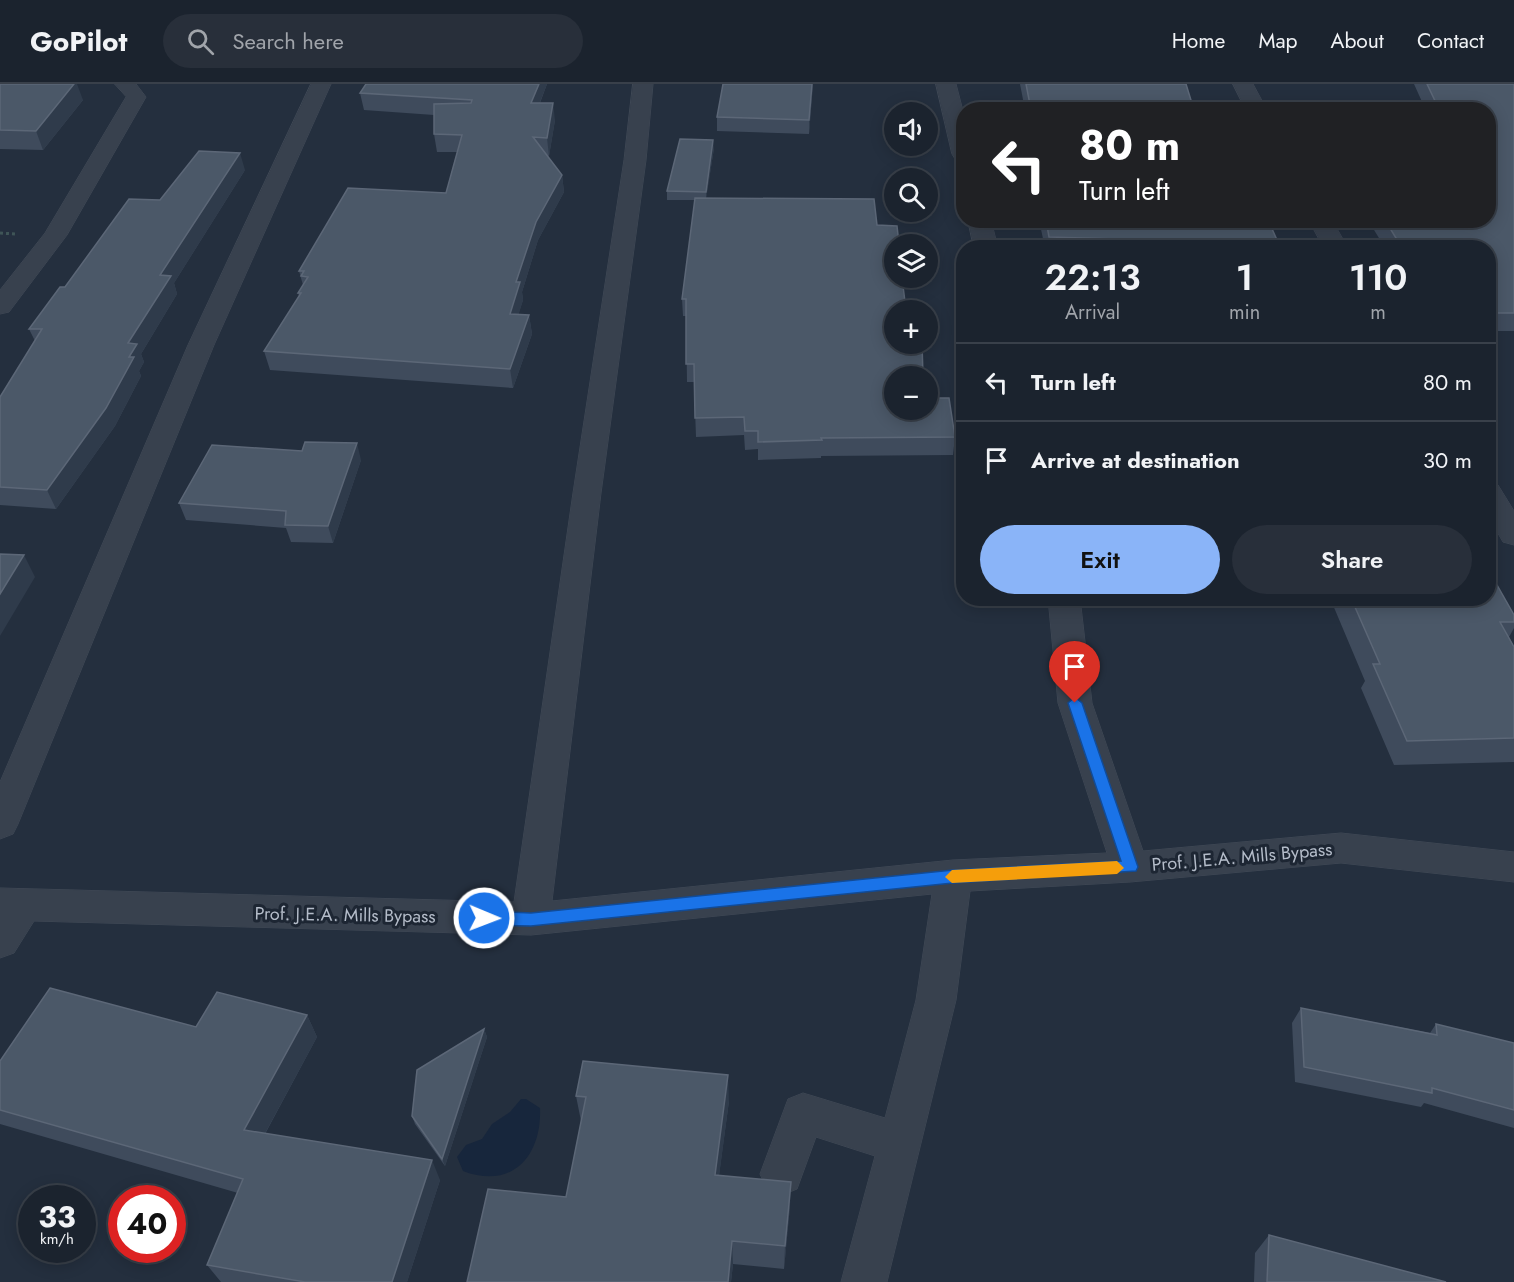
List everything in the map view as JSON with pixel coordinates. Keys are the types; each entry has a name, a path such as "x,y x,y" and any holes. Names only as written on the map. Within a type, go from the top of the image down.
{"street":[{"path":"0,307 55,235 136,97 125,84"},
{"path":"0,824 201,345 321,84"},
{"path":"531,919 587,493 635,160 643,84"},
{"path":"946,84 956,125"},
{"path":"1243,84 1253,102"},
{"path":"1496,505 1514,535"},
{"path":"1065,606 1075,703 1130,867"},
{"name":"Prof. J.E.A. Mills Bypass","path":"12,905 531,919 953,876 1130,867 1341,848 1514,867"},
{"path":"864,1282 936,1000 953,876"},
{"path":"0,941 12,905"},
{"path":"782,1174 803,1113 899,1143"}],"water":[{"path":"521,1099 526,1099 540,1108 536,1141 521,1165 496,1176 480,1176 463,1171 457,1157 466,1145 482,1139 492,1124 510,1112"}],"building":[{"path":"0,84 74,84 36,131 0,130"},
{"path":"366,84 539,84 531,103 553,103 547,138 533,137 562,175 536,222 516,282 520,282 510,314 529,315 510,369 264,351 301,293 298,293 308,277 301,276 304,271 299,271 348,188 446,193 462,135 434,134 434,104 471,103 472,100 360,93"},
{"path":"723,84 812,84 809,120 717,117"},
{"path":"1026,84 1186,84 1192,102 1029,102"},
{"path":"1427,84 1514,84 1514,313 1496,313 1496,240 1397,240 1390,228 1496,228 1496,102 1436,102"},
{"path":"680,139 713,140 706,192 667,191"},
{"path":"199,151 240,153 160,275 171,276 128,343 137,344 129,357 134,357 106,408 47,490 0,487 0,397 42,329 29,329 60,287 65,287 129,199 160,200"},
{"path":"695,198 874,199 877,225 897,226 898,234 884,234 884,288 903,288 905,300 884,300 884,354 922,354 923,366 884,366 884,420 938,420 938,398 949,398 955,437 821,438 822,440 758,442 758,431 745,431 744,417 695,418 694,364 686,364 686,299 682,299"},
{"path":"1047,228 1272,228 1277,240 1152,240 1049,237"},
{"path":"305,442 357,443 328,526 285,525 286,511 179,503 212,445 302,451"},
{"path":"0,554 24,555 0,594"},
{"path":"1496,583 1514,615 1514,622 1500,622 1514,647 1514,738 1407,741 1373,664 1380,664 1355,606 1496,606"},
{"path":"50,988 196,1027 217,992 307,1015 244,1130 432,1160 392,1282 305,1282 207,1265 243,1179 0,1110 0,1061"},
{"path":"1301,1008 1437,1035 1436,1024 1514,1043 1514,1110 1432,1088 1432,1093 1304,1067"},
{"path":"484,1029 442,1159 412,1116 417,1070"},
{"path":"583,1061 728,1075 715,1175 791,1182 785,1246 732,1241 728,1282 467,1282 488,1189 566,1197 586,1097 576,1096"},
{"path":"1269,1235 1446,1282 1267,1282"}],"slow traffic":[{"path":"952,877 1117,868"}],"route":[{"path":"484,918 531,919 953,876 1130,867 1075,703"}]}
